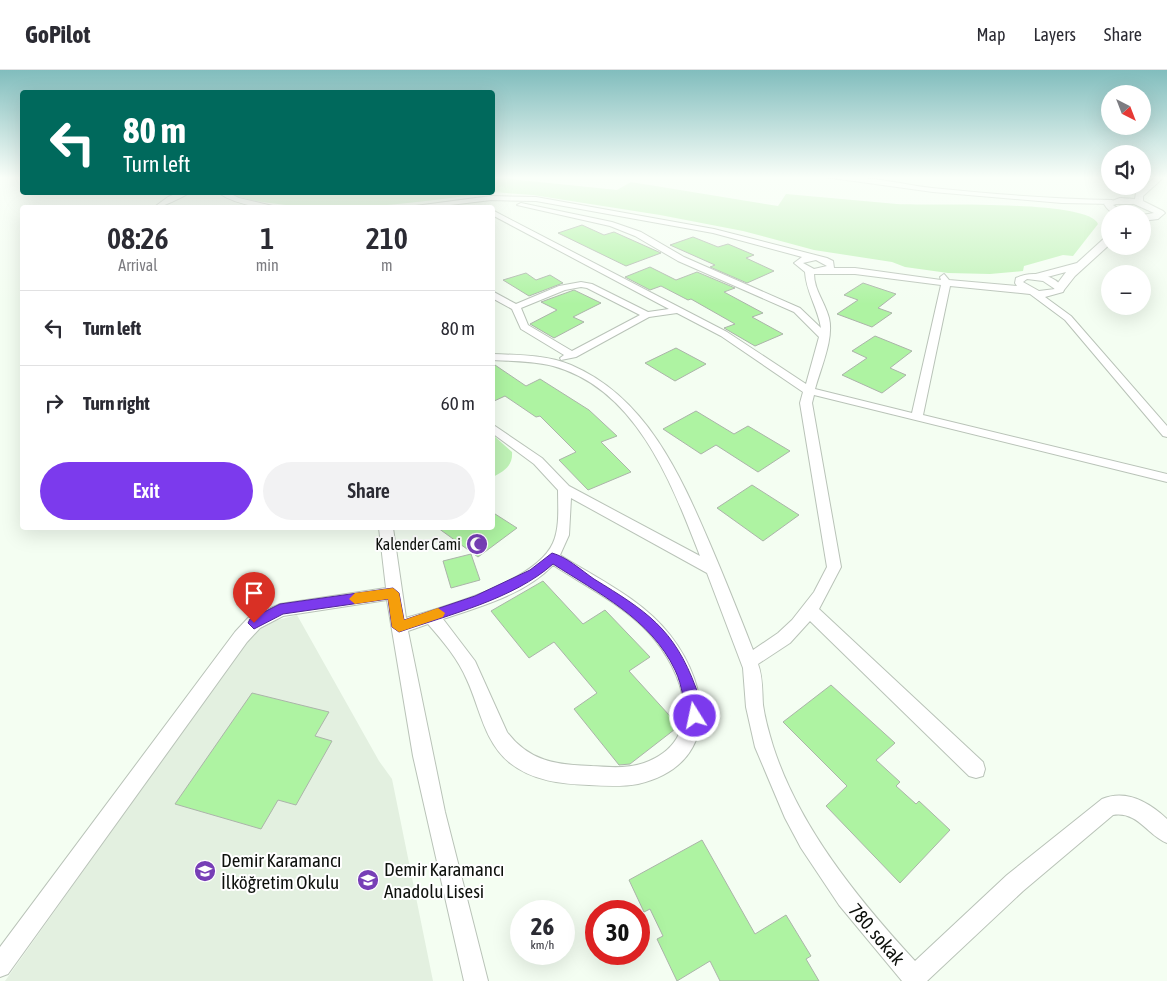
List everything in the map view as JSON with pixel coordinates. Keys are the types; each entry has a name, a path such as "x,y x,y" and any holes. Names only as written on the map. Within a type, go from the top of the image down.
{"street":[{"path":"506,220 724,334 809,392 1167,478"},
{"path":"592,220 612,224 638,234 681,259 796,310 825,337"},
{"path":"649,220 751,240 820,259 945,280 1036,277 1082,265"},
{"path":"751,240 804,267 823,271 864,272 945,280 1029,290 1047,294 1059,290 1064,280 1101,248"},
{"path":"495,357 535,359 556,363 598,383 620,400 641,423 669,467 714,570 751,668 810,611 820,596 834,567 806,403 825,337 825,321 810,285 803,258 820,259 830,263 831,267 823,271"},
{"path":"1036,277 1054,282 1059,290 1068,318"},
{"path":"1021,278 1019,283 1068,318 1167,433"},
{"path":"917,418 945,280"},
{"path":"516,308 568,286 579,284 588,286 647,315"},
{"path":"495,296 516,308 524,327 572,355"},
{"path":"556,363 647,315 680,310"},
{"path":"495,429 538,461 564,489 714,570"},
{"path":"399,627 479,599 534,573 552,557 563,534 564,489"},
{"path":"386,530 393,593 434,808 476,981"},
{"path":"430,616 458,649 473,674 496,734 504,745 521,760 541,770 576,777 628,776 655,769 675,756 683,748 693,727 694,706 682,668 664,640 639,614 552,557"},
{"path":"0,966 241,638 254,623 280,610 393,593"},
{"path":"810,611 976,769"},
{"name":"780. sokak","path":"751,668 755,712 764,745 794,818 844,896 914,977 1015,883 1108,806 1116,804 1135,808 1157,822 1167,833"}],"shaded area":[{"name":"Demir Karamancı İlköğretim Okulu","path":"297,615 379,761 392,779 433,981 5,981 258,625"}],"green space":[{"path":"683,220 1092,220 1098,224 1073,256 1063,255 1024,266 1023,271 990,274 948,273 905,267 892,262 814,250 743,231"},
{"path":"495,437 512,452 511,461 504,470 495,476"}],"building":[{"path":"582,225 604,235 614,232 661,253 626,266 558,233"},
{"path":"693,237 718,247 728,244 754,255 746,258 774,271 747,283 710,267 715,265 670,245"},
{"path":"650,267 676,280 697,272 735,288 724,292 763,313 752,317 783,334 755,346 724,328 735,324 691,299 688,300 661,286 650,290 625,277"},
{"path":"526,273 536,280 550,275 563,283 529,296 503,280"},
{"path":"863,283 896,294 878,308 892,313 872,327 837,314 858,300 844,295"},
{"path":"574,290 601,303 573,317 584,322 554,338 530,324 557,310 541,302"},
{"path":"875,336 912,351 890,368 906,375 882,393 842,375 867,358 852,351"},
{"path":"676,348 706,364 675,381 645,363"},
{"path":"495,365 526,386 540,379 589,410 617,436 601,442 631,472 588,490 559,460 576,452 540,416 536,417 505,396 495,401"},
{"path":"696,411 734,434 748,426 790,451 758,472 716,445 701,454 663,429"},
{"path":"752,485 799,515 763,541 717,508"},
{"name":"Kalender Cami","path":"495,514 517,528 478,557 441,530 495,530"},
{"path":"471,554 480,580 451,588 443,561"},
{"path":"543,581 583,624 605,610 650,657 629,671 679,726 630,764 619,765 574,709 597,693 554,642 529,658 491,611"},
{"path":"831,685 895,743 876,760 900,782 896,786 916,804 919,801 950,830 900,883 826,806 847,786 783,722"},
{"path":"252,693 329,712 315,736 332,741 296,805 278,800 261,829 175,804"},
{"path":"702,840 755,934 786,915 811,956 806,959 819,981 720,981 710,961 677,981 657,939 663,936 650,909 650,900 638,900 629,880"}],"slow traffic":[{"path":"355,599 393,593 399,627 438,613"}],"place":[{"name":"Kalender Cami","path":"477,544"},
{"name":"Demir Karamancı İlköğretim Okulu","path":"205,871"},
{"name":"Demir Karamancı Anadolu Lisesi","path":"368,880"}],"route":[{"path":"254,623 280,610 393,593 399,627 479,599 534,573 552,557 639,614 652,626 675,655 682,668 694,706 695,716"}]}
